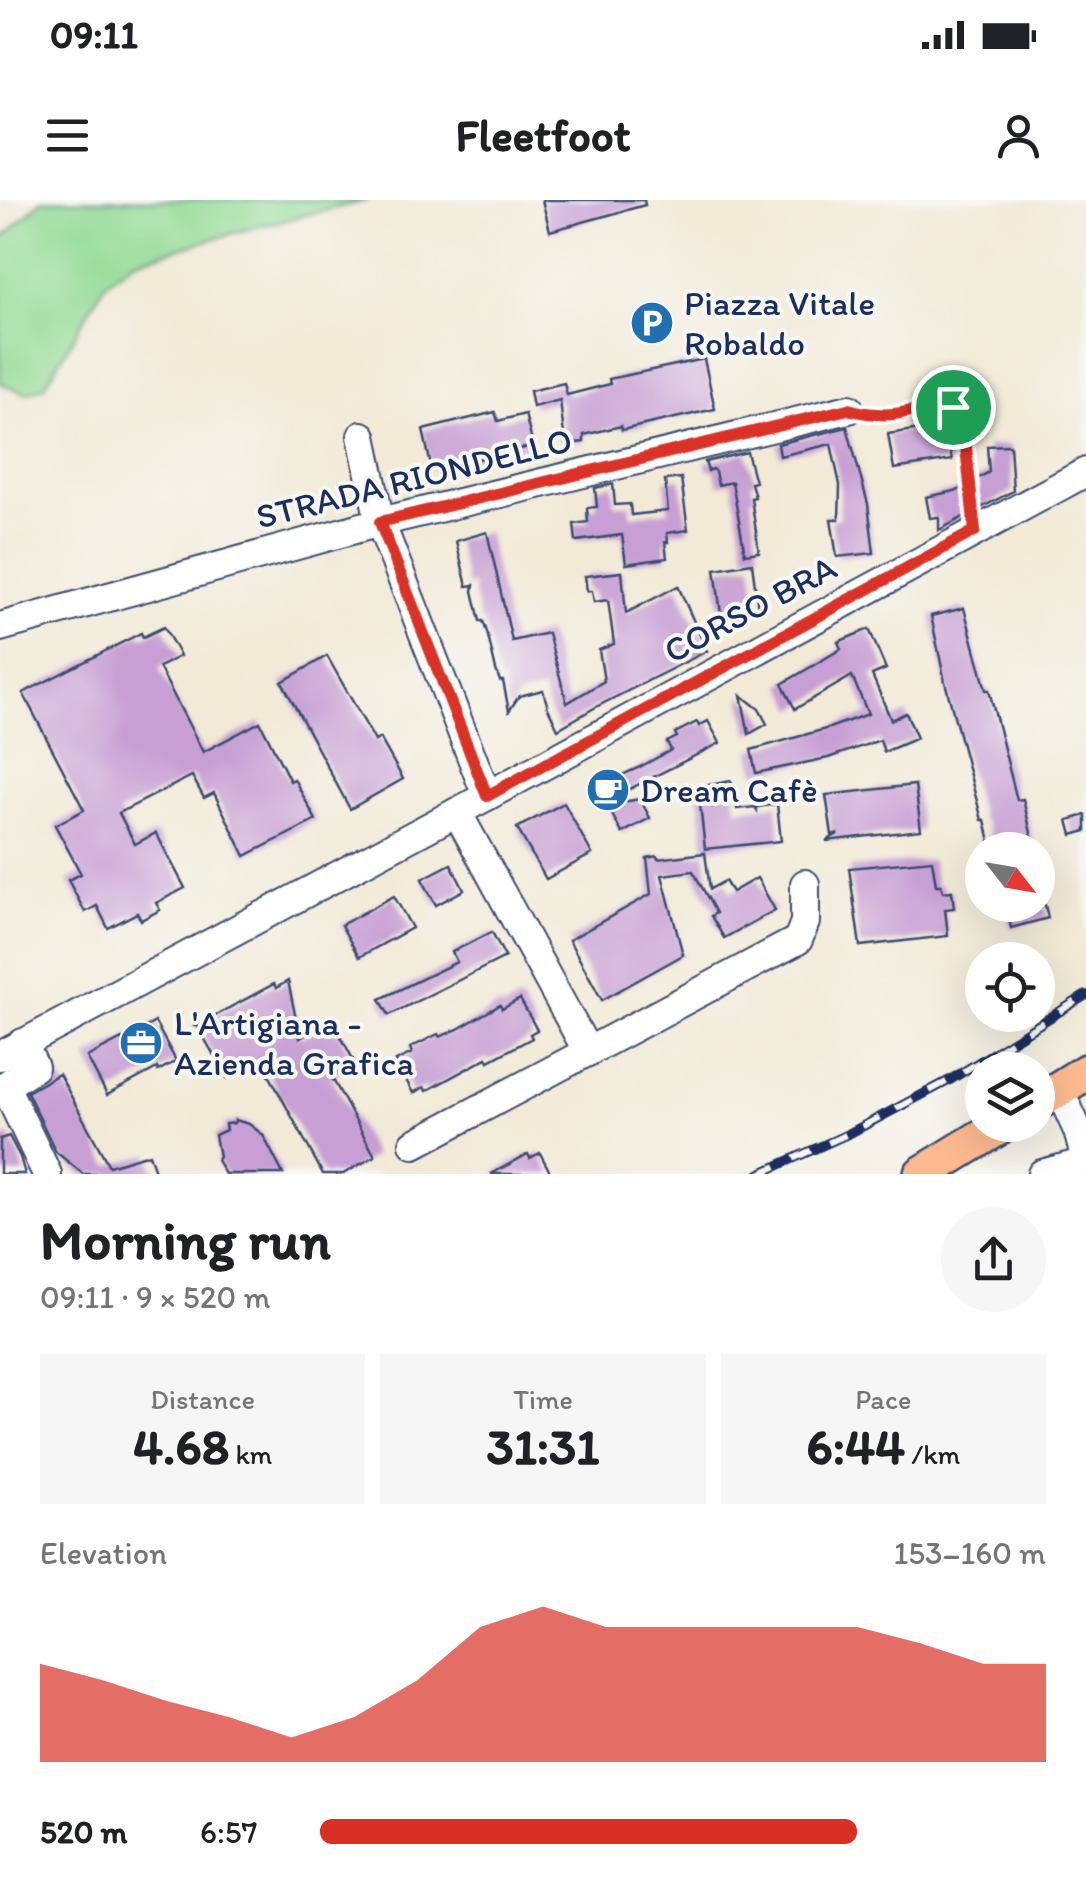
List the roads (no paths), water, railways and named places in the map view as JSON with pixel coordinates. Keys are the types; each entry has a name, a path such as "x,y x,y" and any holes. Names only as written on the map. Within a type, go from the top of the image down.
{"main road":[{"path":"922,1174 974,1142"}],"street":[{"name":"STRADA RIONDELLO","path":"0,626 380,522 848,409"},
{"path":"362,436 380,522 487,796"},
{"name":"CORSO BRA","path":"12,1050 975,531 1084,482"},
{"path":"456,812 588,1052"},
{"path":"414,1144 798,940 805,922 805,884"},
{"path":"12,1050 34,1067 5,1086 47,1174"},
{"path":"1042,1174 1086,1161 1061,1087"}],"railway":[{"path":"759,1174 850,1133 950,1080 1086,995"}],"place":[{"name":"Piazza Vitale Robaldo","path":"652,323"},
{"name":"Dream Cafè","path":"608,790"},
{"name":"L'Artigiana - Azienda Grafica","path":"141,1043"}]}
